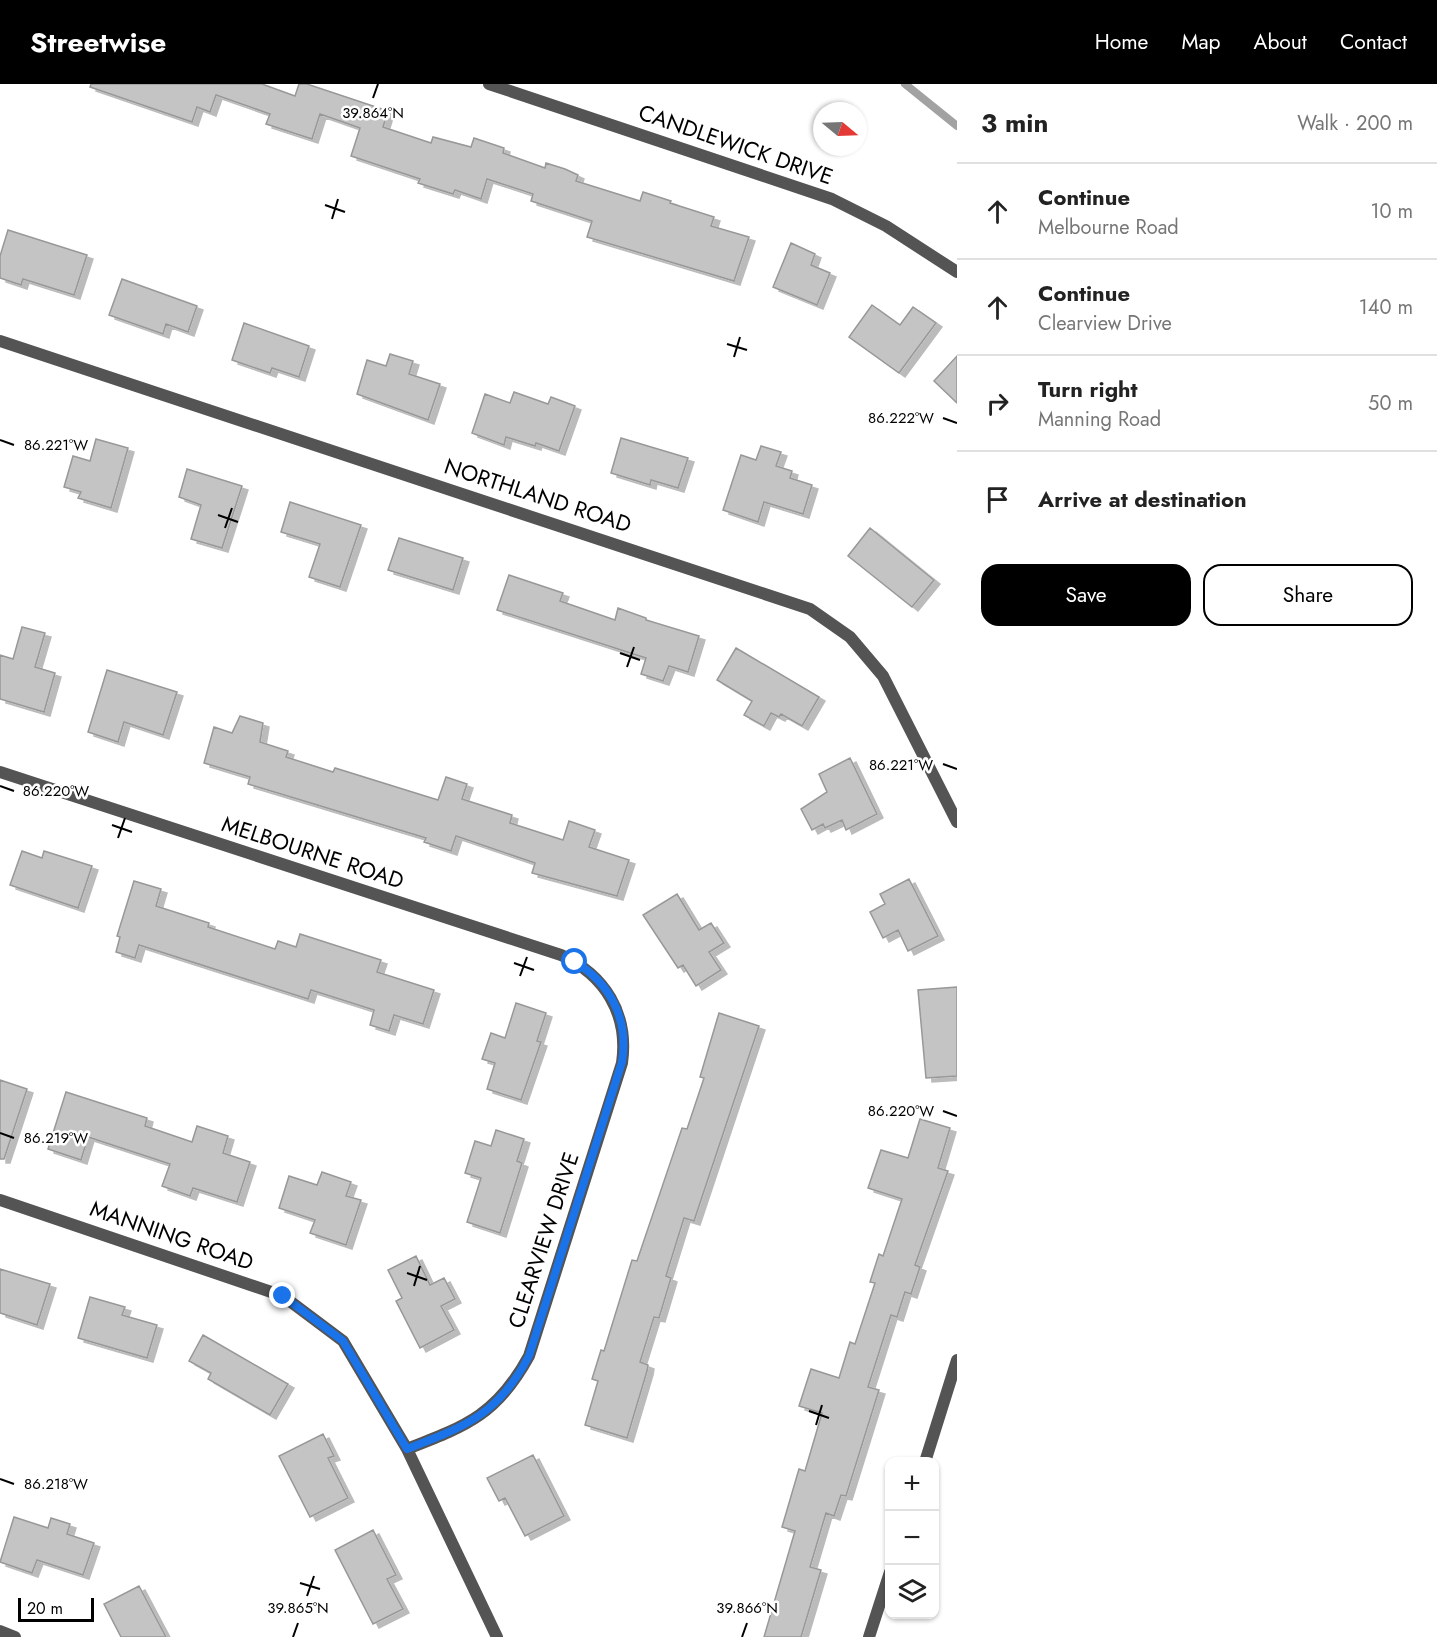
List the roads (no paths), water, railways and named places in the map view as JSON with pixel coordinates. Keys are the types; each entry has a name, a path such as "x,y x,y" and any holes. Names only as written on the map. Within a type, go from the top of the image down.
{"street":[{"name":"CANDLEWICK DRIVE","path":"489,84 832,199 886,226 957,272"},
{"name":"NORTHLAND ROAD","path":"0,341 810,609 850,637 883,676 957,822"},
{"name":"MELBOURNE ROAD","path":"0,772 561,955 583,966 605,986"},
{"name":"CLEARVIEW DRIVE","path":"407,1449 461,1428 492,1407 517,1378 529,1356 622,1062 623,1027 614,1001 605,986"},
{"name":"MANNING ROAD","path":"0,1200 283,1296 343,1341 407,1449 497,1637"},
{"path":"926,1457 957,1360"},
{"path":"869,1637 885,1587"},
{"path":"0,1631 15,1637"}],"waterway":[{"path":"905,84 957,126"}]}
